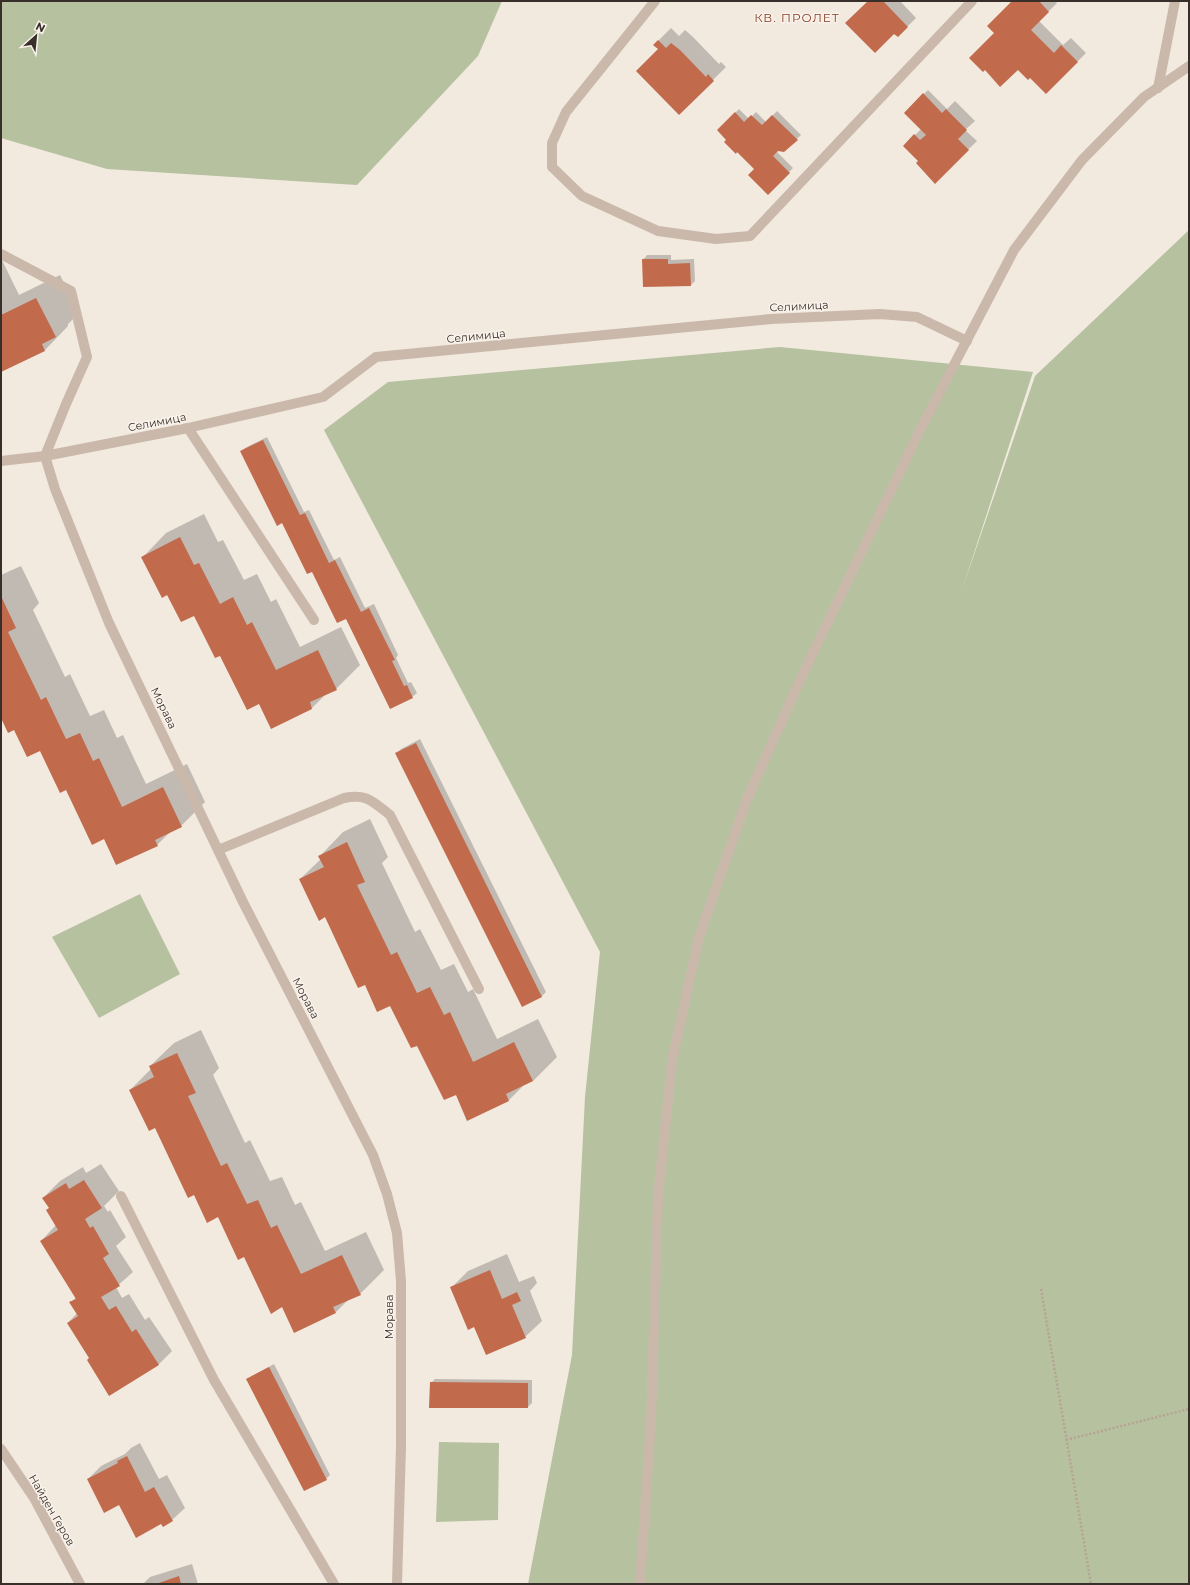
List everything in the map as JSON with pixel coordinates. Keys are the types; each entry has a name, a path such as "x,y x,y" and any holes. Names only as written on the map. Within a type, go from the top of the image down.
{"street":[{"path":"655,1 566,112 552,143 552,167 582,196 658,230 716,239 750,236 972,1"},
{"path":"1158,88 1175,1"},
{"path":"640,1584 651,1420 658,1197 672,1060 699,937 747,799 801,678 918,435 1014,250 1082,160 1144,97 1189,66"},
{"path":"1,254 71,291 87,357 45,456"},
{"name":"Селимица","path":"1,461 45,456 188,428 323,397 376,358 771,319 880,314 917,317 967,341"},
{"path":"188,428 314,620"},
{"name":"Морава","path":"45,456 54,489 110,623 243,902 373,1155 387,1194 397,1233 402,1281 401,1447 397,1584"},
{"path":"218,850 344,798 356,795 369,799 390,816 479,989"},
{"path":"121,1196 214,1380 334,1584"},
{"name":"Найден Геров","path":"1,1449 34,1498 80,1584"}],"path":[{"path":"1041,1289 1091,1584"},
{"path":"1066,1440 1189,1408"}],"green space":[{"path":"1,1 502,1 478,56 357,185 107,169 1,138"},
{"path":"1189,230 1189,1584 528,1584 572,1355 585,1097 600,952 324,430 388,382 780,347 1033,372 962,590 1035,376"},
{"path":"140,894 180,974 99,1018 52,937"},
{"path":"439,1442 499,1443 498,1520 436,1522"}],"building":[{"path":"868,1 883,1 908,27 898,37 894,34 875,53 845,23"},
{"path":"1012,1 1039,1 1049,12 1031,30 1054,53 1061,45 1078,62 1046,94 1030,78 1028,80 1018,70 1000,87 985,70 983,72 969,58 994,33 987,26"},
{"path":"658,40 666,48 671,43 680,50 706,77 708,74 714,81 679,115 636,71 658,49 653,45"},
{"path":"923,93 942,113 946,109 967,130 958,139 969,150 935,184 916,163 918,161 903,146 914,134 920,140 926,135 904,113"},
{"path":"735,112 744,122 751,115 762,125 772,115 798,140 784,152 778,151 773,156 790,173 768,195 748,175 754,169 737,152 736,154 724,142 726,140 717,130"},
{"path":"642,259 668,259 668,264 690,263 691,286 643,287"},
{"path":"36,298 56,337 42,344 45,351 1,372 1,315"},
{"path":"263,440 300,515 305,513 329,563 335,560 361,612 369,608 395,660 392,661 404,686 407,685 413,698 390,709 346,619 337,623 312,572 307,574 282,523 277,526 240,451"},
{"path":"180,537 194,565 199,563 220,604 233,597 247,625 252,622 276,670 318,650 337,690 310,702 312,709 271,729 259,704 247,710 220,656 215,658 194,616 181,622 167,595 162,598 141,557"},
{"path":"1,596 16,628 8,632 41,700 46,697 66,739 80,733 93,761 99,758 122,807 163,787 182,827 155,840 158,846 116,865 104,839 92,845 66,790 60,793 40,751 27,757 14,730 8,733 1,718"},
{"path":"416,743 542,997 522,1007 395,753"},
{"path":"347,842 365,882 357,885 391,955 397,952 417,993 430,987 444,1015 450,1012 473,1062 514,1042 533,1081 506,1094 509,1101 467,1121 456,1095 444,1100 417,1046 411,1048 390,1006 377,1012 365,985 358,988 325,917 319,921 299,879 324,867 318,856"},
{"path":"177,1053 196,1093 188,1096 221,1166 227,1163 247,1204 258,1200 271,1228 277,1225 301,1274 342,1255 361,1295 333,1307 336,1313 294,1333 282,1307 271,1314 244,1257 238,1260 218,1217 207,1223 194,1195 188,1198 155,1128 149,1131 129,1090 154,1077 149,1066"},
{"path":"84,1180 102,1208 85,1219 90,1228 93,1226 109,1254 103,1258 120,1286 101,1297 109,1310 116,1306 132,1332 136,1329 159,1365 109,1396 87,1360 89,1358 67,1323 78,1316 69,1302 76,1299 40,1241 58,1230 46,1210 49,1208 42,1198 66,1183 69,1189"},
{"path":"490,1270 502,1299 517,1292 521,1301 512,1305 526,1338 486,1355 474,1327 468,1330 450,1287"},
{"path":"269,1367 327,1480 304,1491 246,1379"},
{"path":"430,1382 528,1383 528,1408 429,1408"},
{"path":"127,1456 145,1492 154,1487 173,1521 163,1527 161,1524 136,1538 119,1505 104,1513 87,1479 118,1463 117,1461"},
{"path":"179,1576 181,1584 156,1584"}],"district":[{"name":"КВ. ПРОЛЕТ","path":"797,18"}]}
